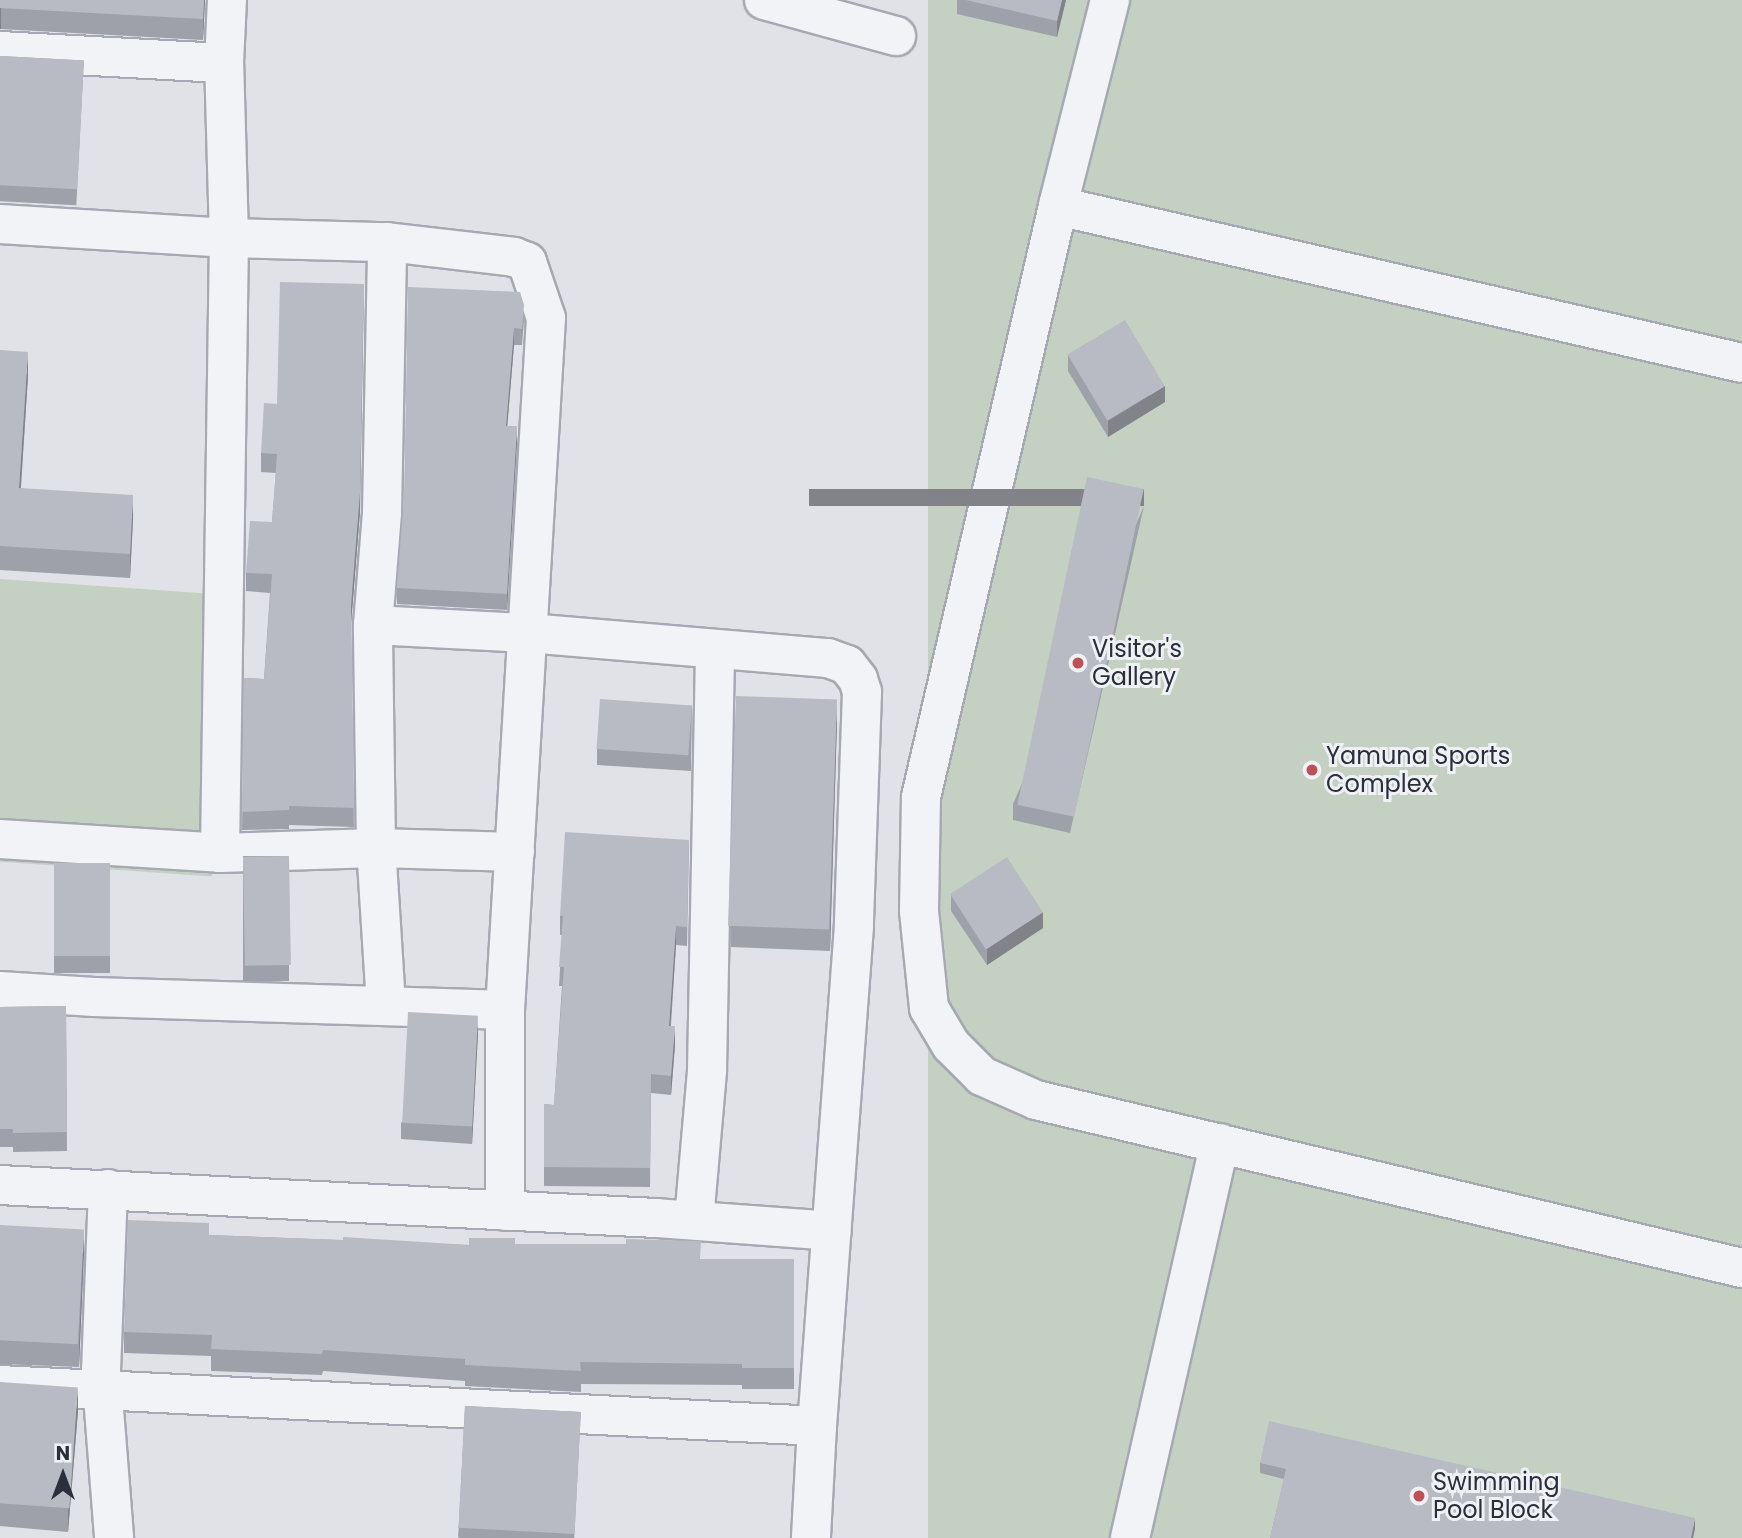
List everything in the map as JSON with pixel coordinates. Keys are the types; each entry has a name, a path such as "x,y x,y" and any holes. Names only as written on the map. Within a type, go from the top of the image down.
{"street":[{"path":"220,853 229,238 224,63 227,0"},
{"path":"764,0 896,36"},
{"path":"1110,0 1058,206 921,797 919,911 929,1008 951,1045 982,1076 1036,1100 1742,1268"},
{"path":"0,51 224,63"},
{"path":"1058,206 1742,363"},
{"path":"0,224 229,238 387,242 514,257 527,262 546,318 505,1010 505,1211"},
{"path":"386,1005 376,848 373,625 382,513 387,242"},
{"path":"373,625 528,634 828,658 847,665 858,679 862,692 854,926 811,1538"},
{"path":"694,1220 707,1070 715,649"},
{"path":"0,839 220,853 376,848 515,852"},
{"path":"0,991 94,997 505,1010"},
{"path":"1130,1538 1220,1143"},
{"path":"0,1185 694,1220 832,1231"},
{"path":"108,1189 102,1391 114,1538"},
{"path":"0,1385 817,1426"}],"green space":[{"name":"Yamuna Sports Complex","path":"928,0 1742,0 1742,1538 928,1538"},
{"path":"0,579 231,595 212,876 0,862"}],"building":[{"path":"0,0 204,0 203,19 0,8"},
{"path":"966,0 1062,0 1057,21"},
{"path":"0,56 84,60 77,189 0,185"},
{"path":"280,282 364,284 360,493 351,606 354,808 289,806 289,810 242,812 244,678 264,679 272,574 246,573 250,521 272,522 277,454 261,453 264,403 277,404"},
{"path":"408,287 520,292 524,305 522,329 514,328 506,426 517,426 507,594 397,588 404,497"},
{"path":"1125,320 1165,386 1107,421 1068,355"},
{"path":"0,350 28,352 19,488 133,495 130,554 0,546"},
{"name":"Visitor's Gallery","path":"1087,477 1144,489 1074,817 1017,805"},
{"path":"736,696 837,700 829,929 728,926"},
{"path":"600,699 692,705 688,755 597,749"},
{"path":"565,832 689,840 687,927 676,926 669,1026 675,1026 671,1076 651,1074 650,1168 544,1167 544,1104 554,1105 564,967 559,967"},
{"path":"289,856 291,965 245,966 243,857"},
{"path":"1007,857 1043,912 986,949 950,894"},
{"path":"54,863 110,863 110,956 54,956"},
{"path":"66,1006 67,1132 13,1133 13,1129 0,1129 0,1007"},
{"path":"408,1012 478,1016 472,1127 402,1123"},
{"path":"128,1220 209,1223 209,1235 343,1240 343,1237 469,1245 469,1238 515,1238 515,1244 626,1244 626,1239 701,1241 700,1259 794,1259 794,1368 742,1368 742,1364 580,1362 581,1371 465,1365 465,1359 323,1350 322,1354 211,1349 212,1335 124,1332"},
{"path":"0,1225 84,1229 78,1344 0,1340"},
{"path":"0,1382 78,1387 69,1508 0,1503"},
{"path":"465,1406 581,1412 574,1534 459,1528"},
{"name":"Swimming Pool Block","path":"1269,1421 1695,1518 1691,1538 1270,1538 1286,1469 1260,1463"}],"place":[{"name":"Visitor's Gallery","path":"1078,663"},
{"name":"Yamuna Sports Complex","path":"1312,770"},
{"name":"Swimming Pool Block","path":"1419,1496"}]}
